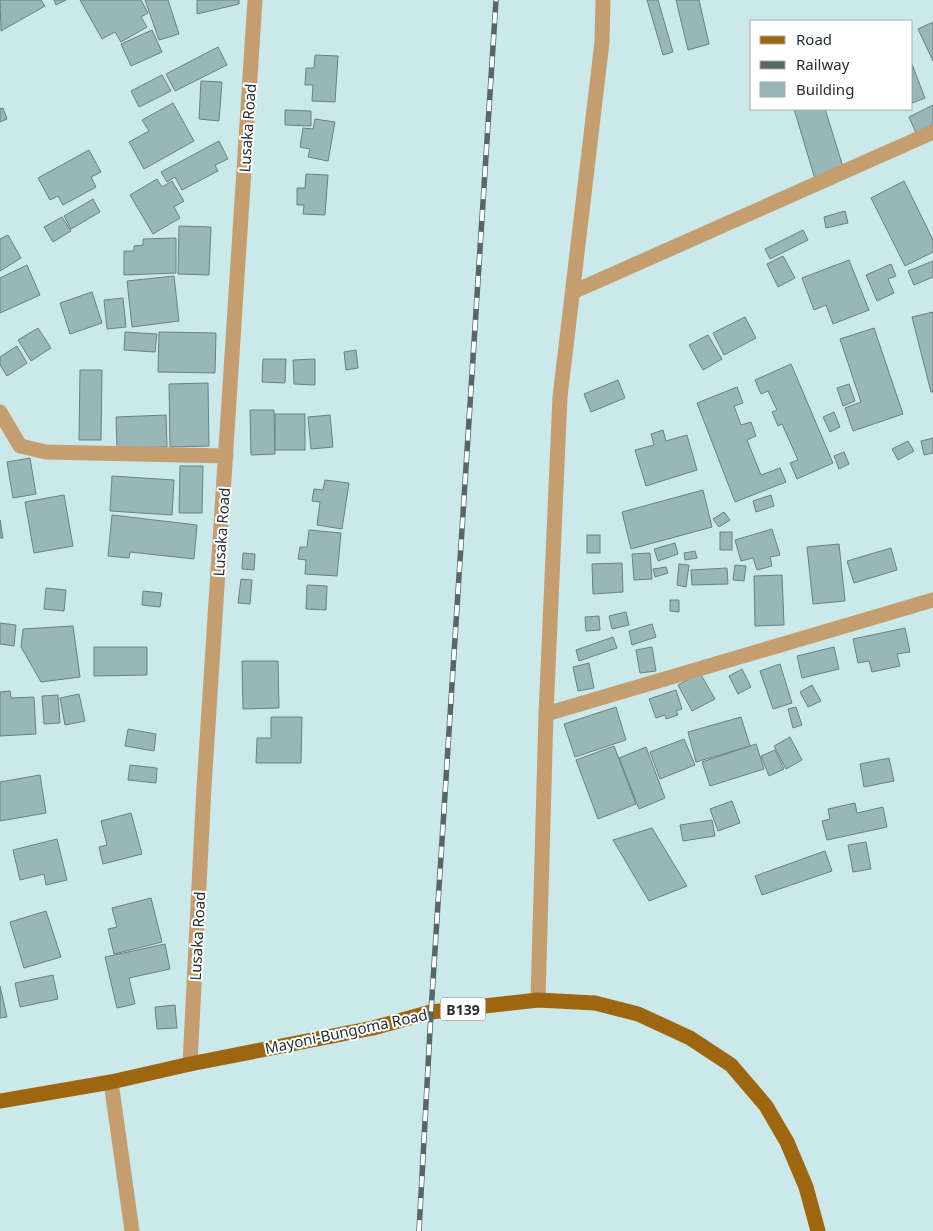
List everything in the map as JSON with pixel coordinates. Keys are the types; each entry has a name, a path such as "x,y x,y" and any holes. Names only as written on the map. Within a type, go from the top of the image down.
{"main road":[{"name":"Mayoni-Bungoma Road","path":"0,1101 111,1082 190,1064 373,1028 431,1012 538,1000 595,1003 638,1014 690,1038 731,1065 766,1106 787,1142 806,1187 818,1231"}],"street":[{"name":"Lusaka Road","path":"190,1064 204,787 255,0"},
{"path":"538,1000 546,714 560,397 602,42 603,0"},
{"path":"573,292 933,132"},
{"path":"0,412 20,446 46,452 226,456"},
{"path":"546,714 933,600"},
{"path":"111,1082 132,1231"}],"building":[{"path":"0,0 41,0 45,6 1,31"},
{"path":"54,0 66,0 56,5"},
{"path":"80,0 141,0 148,13 141,17 147,27 121,42 115,32 102,39"},
{"path":"145,0 168,0 179,34 159,40"},
{"path":"197,0 239,0 239,4 197,14"},
{"path":"647,0 658,0 673,52 663,55"},
{"path":"676,0 699,0 709,44 688,50"},
{"path":"933,22 933,61 918,29"},
{"path":"152,30 162,52 131,66 121,44"},
{"path":"218,47 227,65 175,91 166,74"},
{"path":"315,55 338,56 335,102 312,101 313,85 305,85 306,68 314,68"},
{"path":"913,67 925,98 913,103"},
{"path":"162,75 171,91 139,107 131,91"},
{"path":"201,81 222,82 219,121 199,119"},
{"path":"173,103 194,141 144,169 129,142 149,131 142,120"},
{"path":"933,105 933,124 916,133 909,117"},
{"path":"3,108 7,119 0,122 0,109"},
{"path":"285,110 311,111 311,126 285,125"},
{"path":"794,110 825,110 844,170 815,179"},
{"path":"315,119 335,122 328,161 308,157 310,149 300,147 303,128 313,129"},
{"path":"219,141 228,159 215,165 218,171 182,190 175,177 167,182 161,172"},
{"path":"89,150 101,172 91,177 96,187 63,205 58,196 50,200 38,178"},
{"path":"306,174 328,175 325,215 303,214 304,205 297,205 297,188 305,188"},
{"path":"157,179 162,187 172,181 184,201 174,207 180,218 153,234 130,195"},
{"path":"904,181 933,240 933,252 905,266 871,198"},
{"path":"93,199 100,212 71,229 64,216"},
{"path":"845,211 848,223 826,228 824,217"},
{"path":"62,217 71,231 53,242 44,227"},
{"path":"179,226 211,227 209,275 178,274"},
{"path":"803,230 808,240 770,259 765,249"},
{"path":"8,235 21,258 0,271 0,239"},
{"path":"176,238 176,273 124,275 124,251 134,251 134,246 143,245 143,239"},
{"path":"783,256 795,278 778,287 767,264"},
{"path":"849,260 869,310 833,324 826,305 814,310 802,278"},
{"path":"933,261 933,277 914,285 908,271"},
{"path":"891,264 896,276 888,279 894,293 877,301 866,275"},
{"path":"27,265 40,295 0,313 0,278"},
{"path":"174,276 179,321 132,327 127,281"},
{"path":"92,292 102,323 70,334 60,303"},
{"path":"123,298 126,327 107,329 104,300"},
{"path":"933,312 933,392 931,392 912,317"},
{"path":"745,317 756,338 724,355 713,333"},
{"path":"38,328 51,348 31,361 18,340"},
{"path":"874,328 903,414 853,431 845,408 861,402 840,339"},
{"path":"125,332 157,334 155,352 124,350"},
{"path":"159,332 216,333 215,373 158,372"},
{"path":"708,335 722,359 703,370 689,345"},
{"path":"17,346 27,363 7,376 0,365 0,357"},
{"path":"356,350 358,368 346,370 344,352"},
{"path":"263,359 286,359 285,383 262,382"},
{"path":"315,359 315,385 294,384 293,360"},
{"path":"791,364 833,463 797,479 790,463 798,460 782,424 778,426 772,412 777,410 768,391 761,394 755,380"},
{"path":"80,370 102,370 101,440 79,440"},
{"path":"618,380 625,398 591,412 584,394"},
{"path":"208,383 209,446 170,447 169,384"},
{"path":"849,384 855,401 843,406 837,388"},
{"path":"737,387 743,403 734,406 741,425 751,422 756,436 747,440 761,475 780,468 786,482 735,502 697,403"},
{"path":"250,410 274,410 275,454 251,455"},
{"path":"834,412 840,427 830,432 823,417"},
{"path":"275,414 305,414 305,450 275,450"},
{"path":"166,415 167,447 117,448 116,417"},
{"path":"330,415 333,447 311,449 308,417"},
{"path":"663,430 666,441 687,435 697,470 646,486 635,450 654,445 651,434"},
{"path":"933,438 933,453 924,455 921,441"},
{"path":"908,441 914,451 898,460 892,449"},
{"path":"844,452 849,464 839,469 834,456"},
{"path":"30,458 36,494 13,498 7,462"},
{"path":"180,466 203,466 202,513 179,513"},
{"path":"112,476 174,480 172,515 110,511"},
{"path":"325,480 349,483 342,529 317,525 320,502 312,501 314,489 323,490"},
{"path":"703,490 712,527 631,549 622,512"},
{"path":"64,495 73,546 34,553 25,502"},
{"path":"771,495 774,506 756,512 753,501"},
{"path":"724,512 730,520 719,527 713,519"},
{"path":"112,515 197,525 194,559 130,552 129,558 108,556"},
{"path":"0,520 3,538 0,538"},
{"path":"772,529 780,555 770,557 772,566 757,570 753,558 741,561 735,540"},
{"path":"309,530 341,533 337,576 305,574 306,560 298,559 300,547 307,547"},
{"path":"720,532 732,532 732,550 720,550"},
{"path":"587,535 600,535 600,553 587,553"},
{"path":"675,543 678,554 658,561 654,549"},
{"path":"839,544 845,601 813,604 807,547"},
{"path":"891,548 897,570 854,583 847,561"},
{"path":"695,551 697,558 685,560 684,553"},
{"path":"243,553 255,554 254,570 242,569"},
{"path":"650,553 652,579 634,580 632,554"},
{"path":"622,563 623,592 593,594 592,564"},
{"path":"679,564 689,565 686,587 677,585"},
{"path":"735,565 746,566 744,581 733,580"},
{"path":"666,567 668,573 655,577 653,569"},
{"path":"727,568 728,584 692,585 691,570"},
{"path":"782,575 784,625 755,626 754,576"},
{"path":"241,579 252,580 250,604 238,603"},
{"path":"307,585 327,586 326,610 306,609"},
{"path":"46,588 66,590 64,611 44,609"},
{"path":"143,591 162,593 160,607 142,605"},
{"path":"670,600 679,600 679,612 670,611"},
{"path":"626,612 629,625 612,629 609,616"},
{"path":"599,616 600,630 586,631 585,617"},
{"path":"0,623 16,625 14,646 0,644"},
{"path":"652,624 656,637 632,645 629,631"},
{"path":"73,626 80,677 41,682 21,647 23,629"},
{"path":"905,628 910,652 897,654 900,666 872,672 869,661 858,663 853,639"},
{"path":"613,637 617,648 579,661 576,650"},
{"path":"94,647 147,647 147,675 94,676"},
{"path":"652,647 656,671 640,673 636,650"},
{"path":"834,647 839,669 802,678 797,656"},
{"path":"242,661 278,661 279,708 243,709"},
{"path":"589,663 594,688 578,691 573,667"},
{"path":"780,664 792,703 773,709 760,671"},
{"path":"742,669 751,687 738,694 729,676"},
{"path":"700,673 715,699 692,711 678,685"},
{"path":"812,685 821,701 808,707 800,692"},
{"path":"676,690 682,709 676,711 678,715 666,719 665,715 656,718 649,699"},
{"path":"10,691 11,698 34,697 36,734 0,736 0,692"},
{"path":"79,694 85,721 65,725 60,698"},
{"path":"58,695 60,723 44,724 42,696"},
{"path":"616,707 626,740 575,757 564,724"},
{"path":"796,707 802,725 793,728 788,709"},
{"path":"271,717 302,717 301,763 256,763 257,738 271,738"},
{"path":"741,717 750,746 696,762 688,732"},
{"path":"128,729 156,734 154,751 125,746"},
{"path":"790,737 802,760 786,769 774,746"},
{"path":"684,739 695,765 660,779 650,752"},
{"path":"756,744 764,769 710,786 702,762"},
{"path":"614,746 636,804 598,819 576,760"},
{"path":"646,747 665,798 639,809 619,758"},
{"path":"775,750 784,769 769,776 761,756"},
{"path":"889,758 894,781 864,787 860,764"},
{"path":"130,765 157,768 156,783 128,780"},
{"path":"40,775 46,813 0,821 0,782"},
{"path":"732,801 740,823 718,831 710,809"},
{"path":"855,803 857,813 883,807 887,827 827,840 822,821 830,819 828,809"},
{"path":"131,813 142,854 103,864 99,847 107,845 101,821"},
{"path":"712,820 715,836 683,841 680,825"},
{"path":"652,828 687,886 649,901 613,840"},
{"path":"57,839 67,880 46,885 44,874 20,880 13,850"},
{"path":"866,842 871,869 853,872 848,845"},
{"path":"825,851 832,871 762,895 755,876"},
{"path":"151,898 162,942 114,954 108,929 117,927 112,908"},
{"path":"46,911 61,957 24,968 10,922"},
{"path":"165,944 170,969 129,978 135,1004 117,1008 105,957"},
{"path":"53,975 58,999 20,1007 15,983"},
{"path":"0,986 7,1017 0,1018"},
{"path":"175,1005 177,1028 157,1029 155,1007"}],"railway":[{"path":"419,1231 431,1012 496,0"}]}
